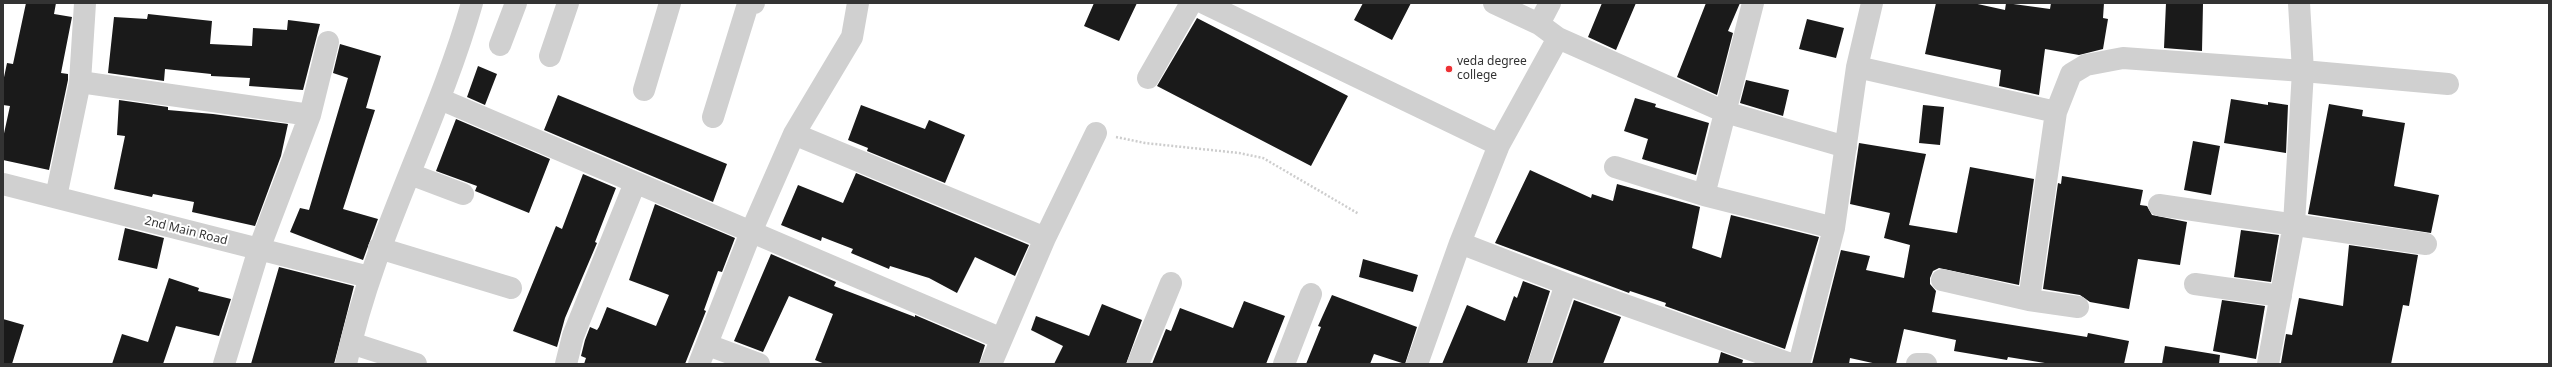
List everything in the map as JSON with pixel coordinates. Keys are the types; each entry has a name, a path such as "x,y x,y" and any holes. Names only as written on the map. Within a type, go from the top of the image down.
{"street":[{"path":"56,197 80,82 85,3"},
{"path":"346,364 369,277 379,248 440,99 472,3"},
{"path":"500,45 516,3"},
{"path":"550,56 568,3"},
{"path":"644,90 670,3"},
{"path":"712,117 748,4 754,3"},
{"path":"759,364 704,354 751,232 794,134 852,37 858,3"},
{"path":"1148,78 1191,3"},
{"path":"1204,3 1499,145"},
{"path":"1494,3 1539,24 1558,38 1725,112 1846,147"},
{"path":"1539,24 1550,3"},
{"path":"1704,195 1753,3"},
{"path":"1799,364 1834,228 1857,67 1872,3"},
{"path":"2268,364 2294,224 2302,71 2299,3"},
{"path":"1418,364 1460,243 1499,145 1558,38"},
{"path":"224,364 259,249 310,115 328,42"},
{"path":"2029,300 2056,112 2071,74 2086,65 2123,58 2302,71 2448,84"},
{"path":"1857,67 2056,112"},
{"path":"80,82 310,115"},
{"path":"440,99 1000,338"},
{"path":"794,134 1045,238"},
{"path":"990,364 1000,338 1045,238 1096,134"},
{"path":"1615,167 1704,195 1834,228"},
{"path":"410,174 463,194"},
{"path":"566,364 573,336 635,183"},
{"name":"2nd Main Road","path":"3,184 369,277"},
{"path":"2159,205 2426,244"},
{"path":"1460,243 1566,284 1791,364"},
{"path":"379,248 511,288"},
{"path":"1942,280 2029,300 2078,308"},
{"path":"1138,364 1171,283"},
{"path":"1538,364 1566,284"},
{"path":"2195,284 2281,296"},
{"path":"1284,364 1311,294"},
{"path":"351,343 416,364"},
{"path":"1918,364 1926,364"}],"path":[{"path":"1096,134 1145,143 1239,153 1263,158 1359,214"}],"building":[{"path":"26,3 56,3 54,14 72,17 61,73 68,74 68,80 49,170 3,160 3,138 10,106 3,105 3,82 7,63 13,64"},
{"path":"1094,3 1137,3 1119,41 1084,26"},
{"path":"1363,3 1411,3 1392,40 1354,20"},
{"path":"1602,3 1636,3 1616,50 1588,37"},
{"path":"1706,3 1740,3 1728,31 1733,33 1717,95 1677,77"},
{"path":"1936,3 1973,3 2005,10 2006,3 2050,9 2051,3 2104,3 2103,18 2108,19 2103,49 2079,55 2045,49 2039,95 1999,86 2001,70 1925,54"},
{"path":"2166,3 2203,4 2202,51 2164,48"},
{"path":"148,14 212,21 210,44 252,46 253,28 287,30 288,20 320,24 303,90 249,86 250,78 211,76 211,74 165,69 164,81 108,73 114,17 147,19"},
{"path":"1197,18 1348,96 1311,166 1157,86"},
{"path":"1807,19 1844,28 1836,58 1799,49"},
{"path":"340,44 381,56 366,108 375,110 343,209 378,219 363,260 290,232 300,208 309,210 348,78 333,73"},
{"path":"478,66 497,74 485,105 467,97"},
{"path":"1746,80 1789,90 1783,116 1740,103"},
{"path":"558,95 727,164 713,202 544,130"},
{"path":"1635,98 1656,104 1655,107 1709,123 1696,175 1642,159 1648,139 1624,131"},
{"path":"2231,99 2268,105 2268,102 2288,105 2286,153 2224,143"},
{"path":"119,100 168,107 168,110 213,114 288,124 281,156 255,226 192,212 194,202 153,194 152,197 114,189 125,136 117,135"},
{"path":"2329,104 2363,110 2362,116 2405,123 2394,186 2439,195 2431,233 2308,214"},
{"path":"861,105 925,129 929,120 965,135 945,183 867,151 868,148 848,140"},
{"path":"1923,105 1944,107 1940,145 1919,143"},
{"path":"456,119 550,159 529,213 475,191 477,186 436,171"},
{"path":"2193,141 2220,146 2211,195 2184,190"},
{"path":"1859,143 1926,154 1909,225 1957,233 1970,167 2034,179 2019,285 1939,268 1933,271 1930,278 1930,284 1936,291 1932,312 2087,337 2088,333 2129,341 2124,364 2051,364 2008,357 2007,360 1954,351 1956,340 1904,329 1896,364 1877,364 1850,358 1849,364 1812,364 1841,250 1870,256 1866,270 1904,278 1910,245 1884,238 1890,213 1850,204"},
{"path":"1530,170 1591,198 1592,194 1613,201 1617,184 1700,207 1692,248 1721,258 1731,215 1819,237 1785,349 1665,306 1666,303 1630,291 1629,293 1495,243"},
{"path":"856,173 1029,245 1015,276 975,257 957,293 929,278 890,266 889,269 851,253 853,249 822,237 821,241 781,225 798,185 843,203"},
{"path":"583,174 616,188 595,242 597,243 565,318 557,347 513,331 556,226 562,229"},
{"path":"2062,176 2143,190 2140,205 2147,206 2152,215 2187,222 2180,265 2138,259 2129,309 2090,302 2080,295 2043,289 2058,183 2061,184"},
{"path":"655,204 735,238 722,272 718,271 704,310 706,311 685,364 584,364 586,358 581,356 590,327 597,330 607,307 656,326 669,295 629,280"},
{"path":"125,228 164,238 157,269 118,260"},
{"path":"2241,230 2279,235 2271,282 2234,277"},
{"path":"2349,245 2418,255 2409,306 2403,305 2391,364 2281,363 2286,334 2292,335 2299,298 2343,306"},
{"path":"771,254 836,282 834,286 915,317 915,315 985,345 979,364 825,364 815,360 833,314 789,296 763,352 734,341"},
{"path":"1363,259 1418,275 1413,292 1359,277"},
{"path":"279,267 354,286 334,364 251,364"},
{"path":"169,278 199,288 198,291 231,299 219,336 176,326 163,364 112,364 122,334 148,342"},
{"path":"1523,281 1550,291 1527,364 1442,364 1467,305 1505,321 1514,296 1517,298"},
{"path":"1332,295 1417,327 1405,364 1374,354 1370,364 1306,364 1321,327 1318,326"},
{"path":"1574,300 1621,317 1603,364 1552,364"},
{"path":"2222,300 2265,306 2256,359 2213,351"},
{"path":"1244,301 1285,316 1266,364 1152,364 1166,329 1171,331 1180,308 1233,328"},
{"path":"1102,304 1142,320 1126,364 1054,364 1063,346 1031,330 1036,316 1089,336"},
{"path":"3,319 24,325 12,364 3,364"},
{"path":"2165,346 2220,355 2219,364 2162,364"},
{"path":"1721,352 1743,360 1742,364 1718,364"}],"place":[{"name":"veda degree college","path":"1449,69"}]}
